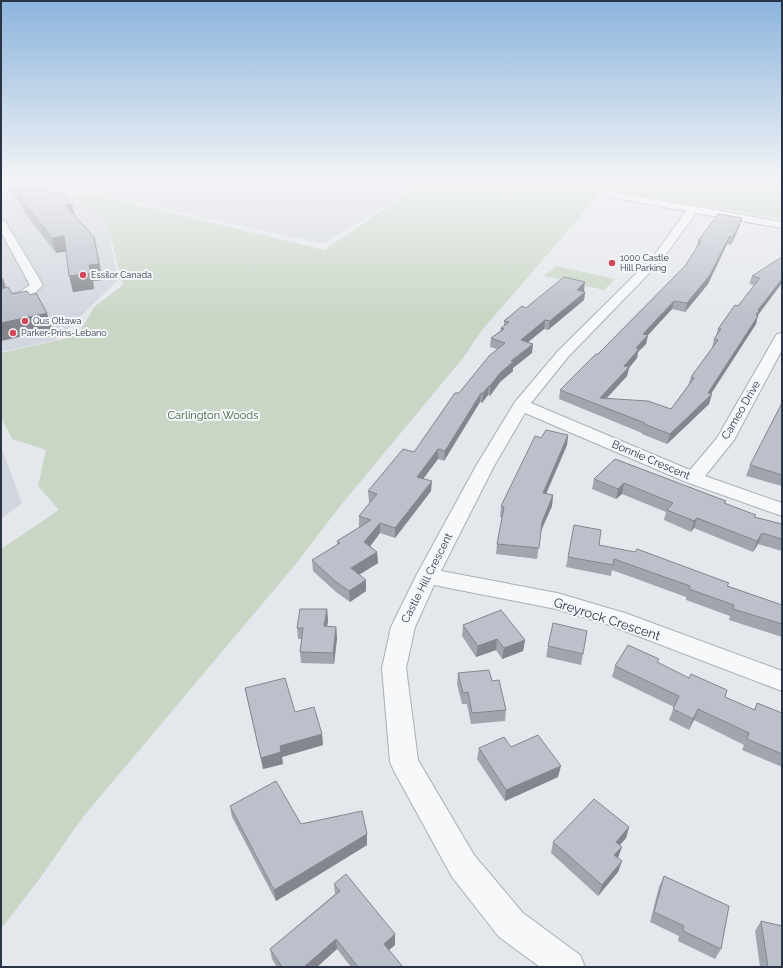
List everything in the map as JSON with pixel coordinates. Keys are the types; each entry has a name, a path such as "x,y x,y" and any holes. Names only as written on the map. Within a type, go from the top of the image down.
{"street":[{"path":"1,301 30,294 37,285 2,225"},
{"name":"Castle Hill Crescent","path":"568,967 511,925 463,866 404,762 394,668 403,627 427,576 485,466 521,405 564,354 657,259 681,225"},
{"name":"Cameo Drive","path":"693,478 725,440 782,337"},
{"name":"Bonnie Crescent","path":"521,405 693,478 782,510"},
{"name":"Greyrock Crescent","path":"427,576 557,601 617,619 782,681"}],"shaded area":[{"path":"1,225 108,225 118,280 56,340 1,352"},
{"path":"239,225 354,225 323,244"},
{"path":"1,447 22,503 1,519"}],"green space":[{"name":"Carlington Woods","path":"108,225 222,225 324,250 361,225 573,225 482,330 463,358 341,505 295,565 83,817 40,878 1,929 1,549 59,510 38,486 46,450 12,439 1,417 1,353 77,336 95,306 123,285"},
{"path":"557,266 615,279 604,290 544,276"}],"building":[{"path":"42,225 83,225 94,237 99,264 89,265 91,273 69,276 64,236 52,238"},
{"path":"710,225 739,225 733,237 729,237 710,275 687,303 674,301 643,334 648,335 636,348 639,349 624,366 629,367 600,398 648,401 671,409 694,378 691,377 718,340 714,339 721,329 718,329 735,305 738,306 760,278 752,276 782,257 782,279 758,310 759,311 756,315 758,316 708,393 712,394 670,434 560,390 596,354 598,354 685,266 701,241 698,241"},
{"path":"564,277 585,282 577,290 585,292 550,321 545,320 521,340 533,344 511,361 514,361 500,373 483,393 481,393 445,451 438,449 417,477 432,481 395,528 380,523 364,542 377,552 351,568 366,580 349,591 335,581 312,560 340,543 337,541 371,520 359,516 377,494 368,491 403,449 414,452 455,393 459,393 489,356 505,343 491,338 504,329 501,328 509,322 504,321 522,306 526,308"},
{"path":"8,287 12,294 27,291 30,295 36,293 47,313 1,323 1,289"},
{"path":"782,403 782,475 750,465"},
{"path":"546,430 568,435 543,493 553,495 542,522 539,548 497,544 504,507 501,506 535,436 541,438"},
{"path":"615,459 726,501 724,503 756,515 754,517 782,524 782,539 762,533 757,541 697,518 694,521 667,510 673,503 624,483 618,489 594,479"},
{"path":"574,525 601,530 599,545 635,552 637,549 729,583 727,586 782,605 782,624 733,609 734,605 689,589 690,586 614,559 613,565 568,557"},
{"path":"300,609 327,609 324,626 336,627 333,653 300,652 303,628 297,628"},
{"path":"501,610 525,640 504,648 497,639 478,646 463,625"},
{"path":"553,623 587,631 583,654 548,646"},
{"path":"628,645 659,659 657,662 689,678 691,674 727,690 725,697 755,710 757,703 782,713 782,754 747,739 749,733 698,709 693,719 673,709 679,696 615,666"},
{"path":"489,670 492,681 499,680 506,710 472,713 468,692 463,693 458,673"},
{"path":"285,678 295,712 314,707 322,734 280,746 281,752 261,758 245,688"},
{"path":"538,735 561,766 506,790 479,748 504,737 511,747"},
{"path":"276,781 301,824 362,811 367,834 274,890 230,806"},
{"path":"594,799 629,827 616,842 622,847 614,855 622,861 602,885 553,842"},
{"path":"346,874 395,934 384,944 403,967 358,967 336,939 304,967 282,967 270,949 340,891 334,884"},
{"path":"664,876 729,906 721,949 683,931 684,926 654,912"},
{"path":"761,921 782,926 782,967 768,967"}],"place":[{"name":"1000 Castle Hill Parking","path":"612,263"},
{"name":"Essilor Canada","path":"83,275"},
{"name":"Qus Ottawa","path":"25,321"},
{"name":"Parker-Prins-Lebano","path":"13,333"}]}
